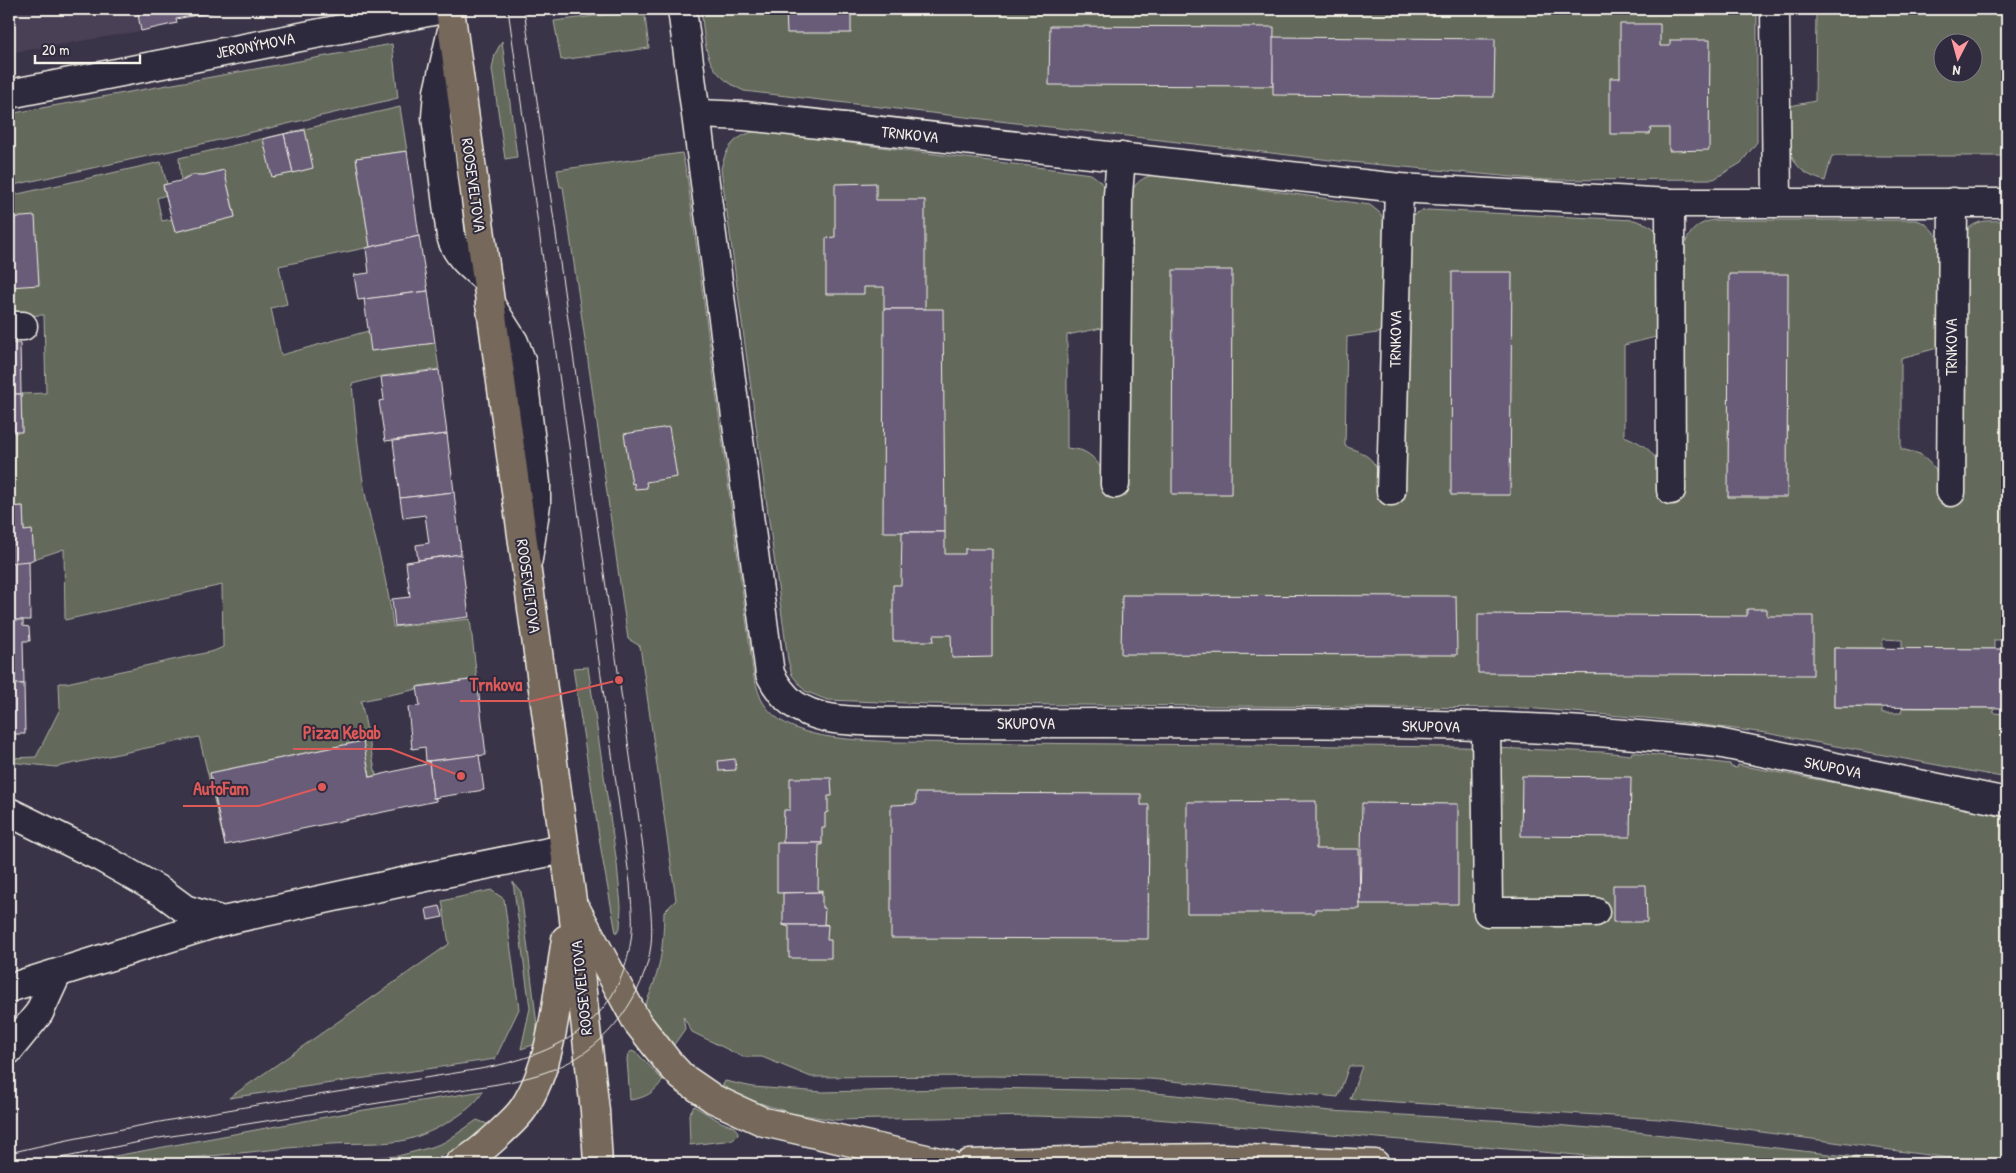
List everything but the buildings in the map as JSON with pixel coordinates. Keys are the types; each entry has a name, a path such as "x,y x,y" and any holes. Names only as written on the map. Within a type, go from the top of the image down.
{"main road":[{"name":"ROOSEVELTOVA","path":"448,15 572,901 595,1111 598,1164"},
{"path":"459,1164 486,1145 511,1123 522,1110 540,1078 549,1043 572,901"},
{"path":"572,901 637,1022 669,1063 696,1088 738,1112 764,1122 948,1164"},
{"path":"970,1164 1224,1158 1375,1164"}],"street":[{"path":"682,9 698,114"},
{"path":"1775,9 1777,203"},
{"name":"JERONÝMOVA","path":"9,94 448,15"},
{"name":"TRNKOVA","path":"698,114 744,116 1399,188 1670,203 2007,203"},
{"name":"SKUPOVA","path":"698,114 770,674 784,698 802,709 827,717 849,720 940,723 1486,726 1670,738 1718,743 2007,802"},
{"path":"1115,484 1118,195 1121,157"},
{"name":"TRNKOVA","path":"1391,491 1399,188"},
{"name":"TRNKOVA","path":"1951,492 1953,202"},
{"path":"1670,203 1671,490"},
{"path":"1486,726 1488,912 1595,912"},
{"path":"9,812 102,858 162,892 185,909 223,921"},
{"path":"9,988 223,921 435,874 564,849"},
{"path":"9,1050 40,1012 57,974"}],"shaded area":[{"path":"9,9 229,9 177,19 177,23 141,31 9,53"}],"green space":[{"path":"701,9 1757,9 1757,142 1741,163 1714,179 1545,180 1339,161 744,91 721,76 709,58"},
{"path":"1816,9 2007,9 2007,156 1832,156 1825,181 1811,176 1795,162 1789,143 1790,106 1815,101"},
{"path":"626,12 645,16 649,48 561,60 554,21"},
{"path":"502,41 517,157 505,159 492,69 495,54"},
{"path":"392,44 398,98 180,149 9,186 9,114"},
{"path":"400,107 407,151 356,158 370,247 279,266 287,304 271,308 281,355 368,331 373,350 435,343 439,369 383,376 352,384 360,459 367,503 389,596 393,627 470,619 477,679 419,686 418,689 361,701 376,775 370,777 362,741 210,773 225,845 199,737 56,767 9,762 9,758 36,757 60,709 59,683 214,651 223,647 222,585 65,620 64,549 34,559 32,531 24,531 23,506 9,507 11,432 22,431 21,394 46,393 44,315 9,316 9,196 161,162 167,184 163,185 166,195 157,198 162,221 172,219 175,232 235,216 224,170 204,175 190,175 181,181 179,158"},
{"path":"756,131 1091,174 1099,180 1105,188 1107,327 1067,335 1067,448 1081,450 1094,459 1104,476 1107,495 1126,495 1128,198 1137,183 1146,177 1163,175 1370,205 1380,213 1385,222 1385,332 1347,337 1345,446 1364,454 1374,464 1379,478 1380,498 1404,498 1405,226 1417,213 1428,210 1634,220 1650,226 1658,233 1664,335 1624,345 1624,436 1644,446 1656,459 1659,469 1658,497 1683,497 1685,245 1689,235 1695,228 1714,220 1917,220 1932,230 1940,245 1941,347 1901,358 1901,449 1920,454 1935,468 1942,486 1966,231 1980,222 2007,221 2007,640 1994,640 1994,649 1902,649 1902,640 1883,639 1882,648 1834,648 1834,707 1882,708 1882,713 1901,713 1902,708 1993,708 1994,713 2007,714 2007,778 1766,733 1656,719 1525,708 931,704 827,700 805,691 792,675 788,660 721,169 725,155 732,144 748,133"},
{"path":"682,153 687,175 754,678 762,701 775,716 789,725 822,736 893,742 1463,747 1603,752 1631,755 1632,752 1730,764 1731,767 1737,768 1738,765 1921,801 1927,800 1963,806 1963,809 1968,810 1971,808 1997,813 1996,816 2007,818 2007,1164 1992,1164 1659,1119 1350,1099 1362,1066 1349,1066 1338,1097 1150,1079 993,1076 811,1077 762,1057 743,1057 692,1032 683,1016 685,1029 673,1046 648,1013 645,1005 658,970 663,938 664,912 676,900 640,646 628,639 563,187 560,187 557,170"},
{"path":"588,667 617,864 621,906 620,928 616,933 573,668"},
{"path":"513,882 521,892 537,1025 536,1044 521,1049 530,1008"},
{"path":"491,890 504,899 519,1009 495,1059 229,1098 449,944 442,901"},
{"path":"632,1051 638,1054 663,1080 649,1094 630,1100 627,1059 628,1054"},
{"path":"725,1081 753,1087 823,1092 988,1088 1136,1091 1331,1111 1508,1121 1637,1132 1916,1164 1682,1164 1155,1119 1033,1116 835,1120 790,1113 748,1099 722,1087"},
{"path":"483,1091 469,1108 447,1123 423,1135 401,1141 328,1144 164,1160 72,1164 358,1111"},
{"path":"694,1106 721,1122 734,1127 738,1135 733,1140 690,1145 689,1114"},
{"path":"477,1120 490,1125 474,1138 457,1148 420,1164 273,1164 398,1156 445,1142"}],"tram line":[{"path":"9,1153 185,1117 508,1063 534,1055 580,1031 598,1014 613,994 624,969 632,933 630,883 508,9"},
{"path":"32,1164 159,1138 498,1084 538,1075 561,1066 594,1046 621,1017 641,982 651,945 648,883 524,9"}],"place":[{"name":"Trnkova","path":"619,680"},
{"name":"Pizza Kebab","path":"461,776"},
{"name":"AutoFam","path":"322,787"}]}
